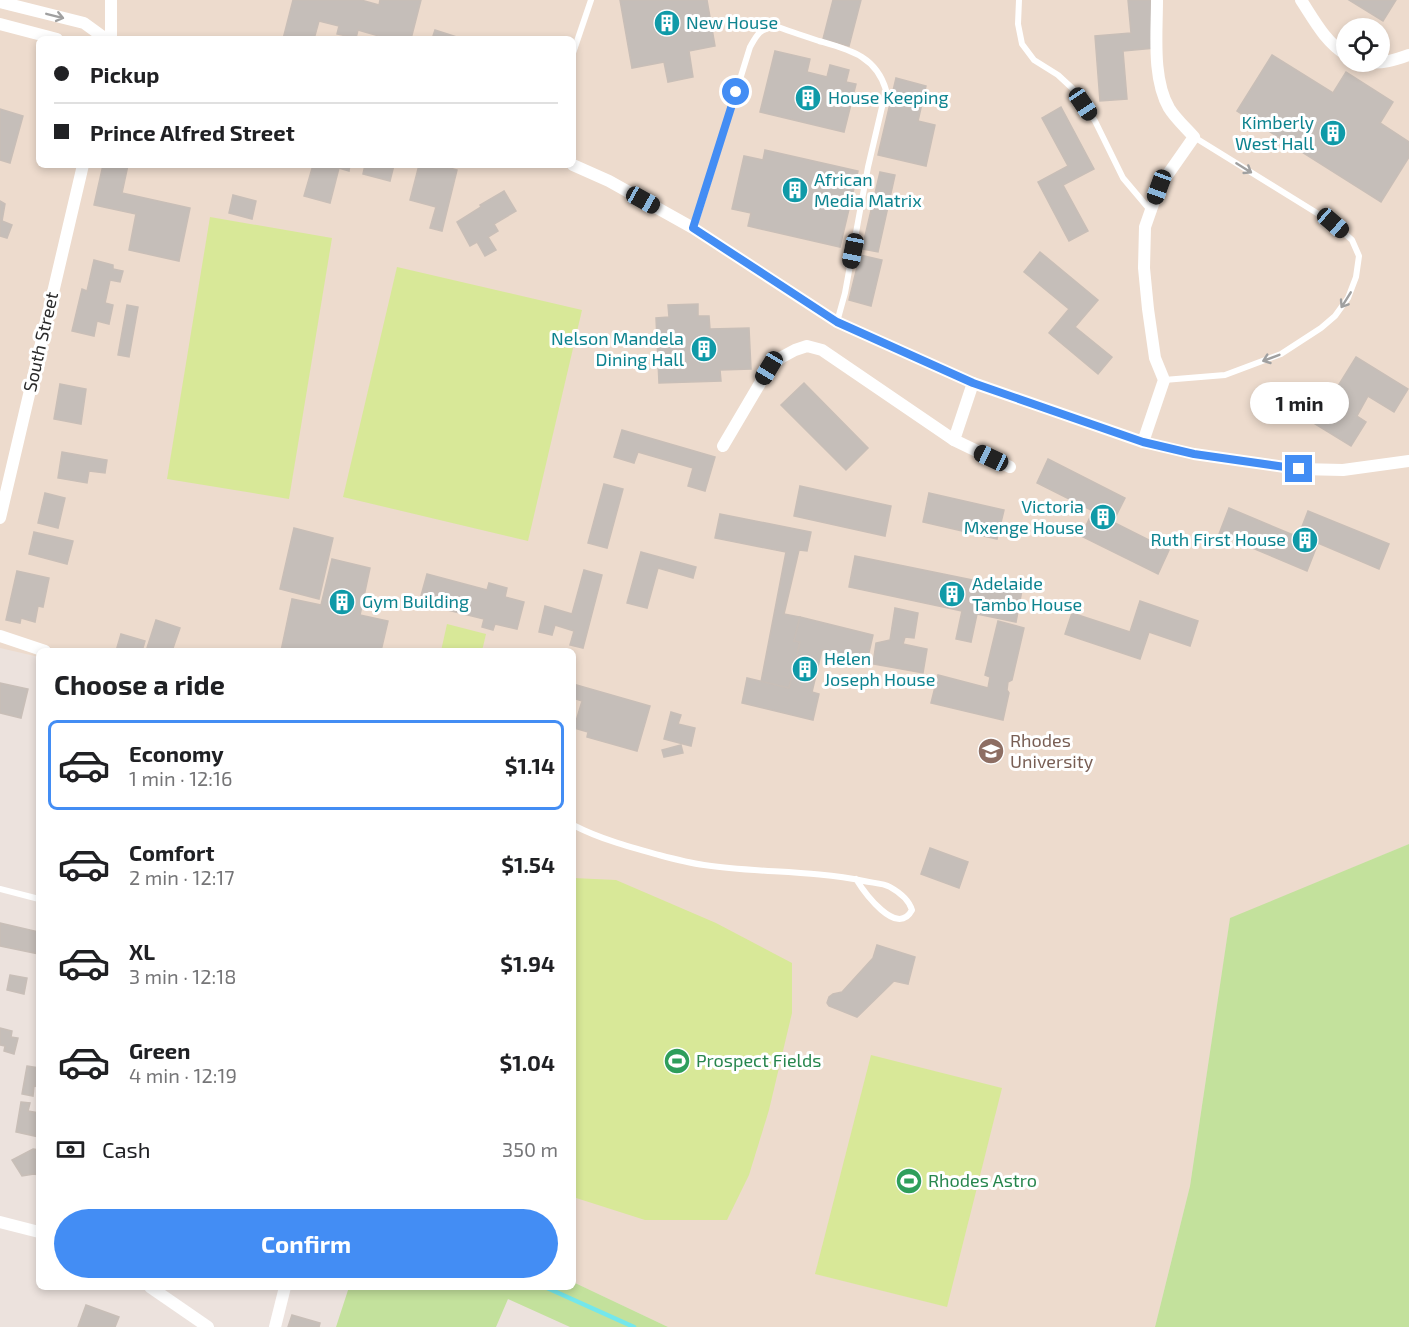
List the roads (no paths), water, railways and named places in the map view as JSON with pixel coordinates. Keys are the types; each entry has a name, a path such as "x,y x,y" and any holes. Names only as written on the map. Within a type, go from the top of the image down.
{"street":[{"path":"111,0 111,36"},
{"path":"1143,442 1164,380 1155,358 1144,268 1144,227 1159,187 1194,137 1169,108 1159,83 1157,0"},
{"path":"1301,0 1325,37 1336,47"},
{"path":"0,2 84,23 102,36"},
{"path":"0,24 46,36"},
{"path":"1390,61 1409,55"},
{"path":"576,166 609,181 693,228 837,322 973,383 1143,442 1194,454 1299,469 1342,470 1409,461"},
{"name":"South Street","path":"0,518 82,168"},
{"path":"723,446 769,368 782,357 807,345 822,350 954,440 1010,467"},
{"path":"954,440 973,383"},
{"path":"0,636 36,648"},
{"path":"0,1222 36,1231"},
{"path":"154,1290 208,1327"},
{"path":"275,1327 284,1290"}],"lane":[{"path":"576,44 591,0"},
{"path":"1019,0 1018,24 1022,44 1034,60 1058,75 1072,88 1095,121 1123,178 1151,210"},
{"path":"693,228 750,46 757,33 775,26 849,50 864,58 882,78 886,90 868,167 845,293 837,322"},
{"path":"1164,380 1225,375 1281,354 1335,316 1348,298 1356,277 1359,256 1352,240 1333,223 1194,137"},
{"path":"576,826 636,849 702,865 742,870 820,874 856,879 889,886 903,896 912,910 906,917 891,916 871,900 856,879"},
{"path":"0,889 36,898"}],"waterway":[{"path":"552,1290 634,1327"}],"place":[{"name":"New House","path":"667,23"},
{"name":"House Keeping","path":"808,98"},
{"name":"Kimberly West Hall","path":"1333,133"},
{"name":"African Media Matrix","path":"795,190"},
{"name":"Nelson Mandela Dining Hall","path":"704,349"},
{"name":"Victoria Mxenge House","path":"1103,517"},
{"name":"Ruth First House","path":"1305,540"},
{"name":"Adelaide Tambo House","path":"952,594"},
{"name":"Gym Building","path":"342,602"},
{"name":"Helen Joseph House","path":"805,669"},
{"name":"Rhodes University","path":"991,751"},
{"name":"Prospect Fields","path":"677,1061"},
{"name":"Rhodes Astro","path":"909,1181"}]}
